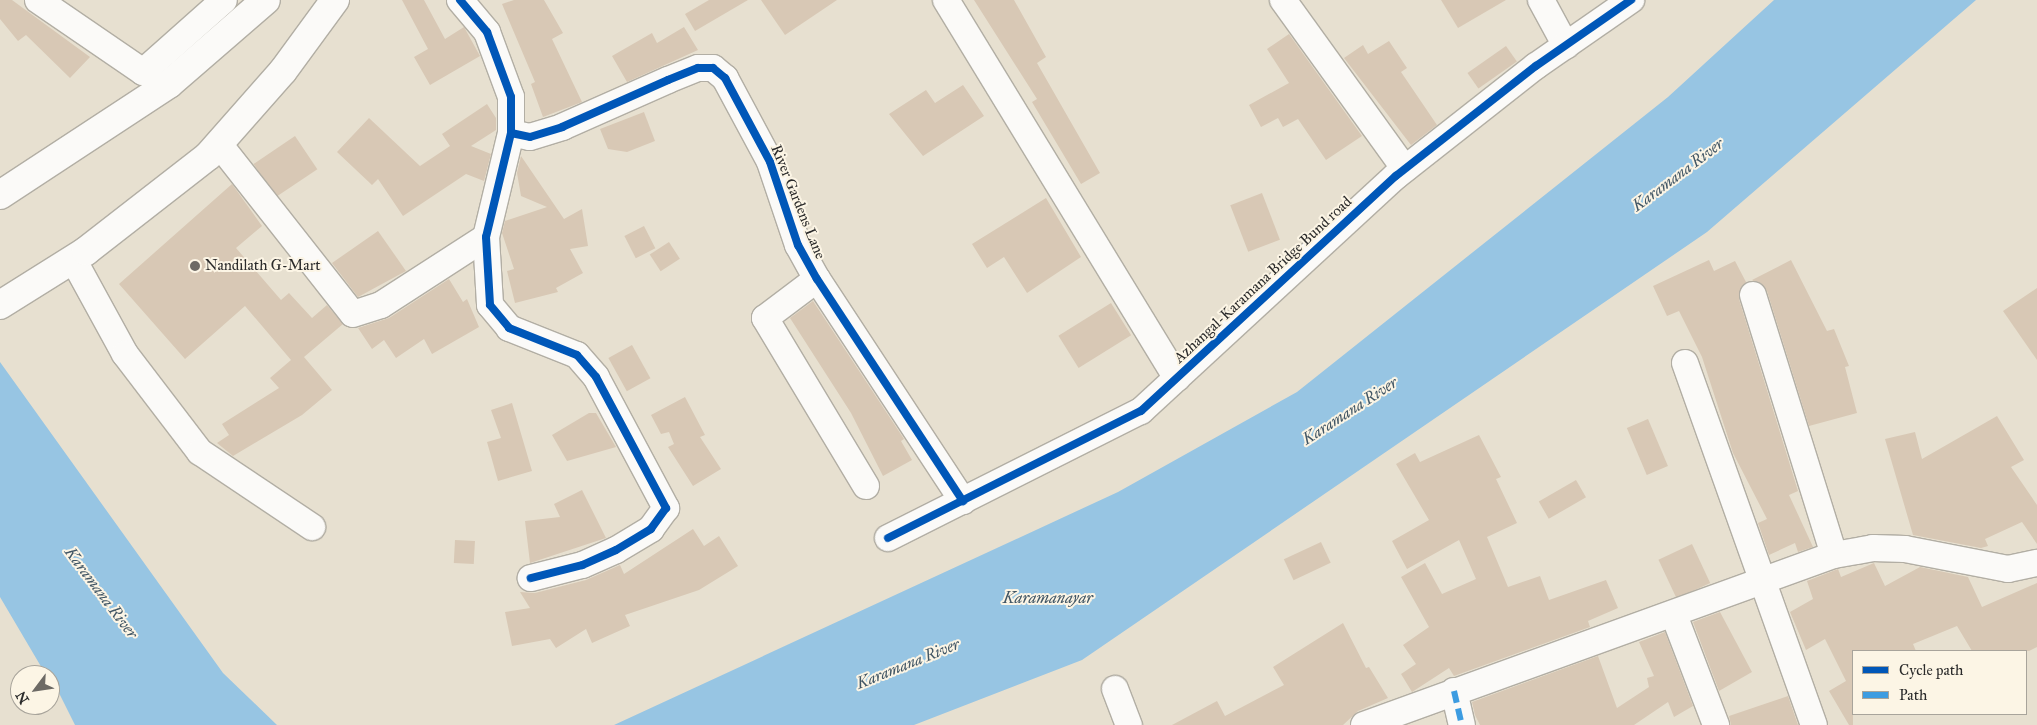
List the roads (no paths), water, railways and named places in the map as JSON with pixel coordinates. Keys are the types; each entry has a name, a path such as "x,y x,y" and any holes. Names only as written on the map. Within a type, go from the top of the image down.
{"main road":[{"path":"9,190 170,84 266,0"},
{"path":"0,305 80,255 219,144 282,71 335,0"}],"street":[{"path":"38,0 143,72 224,0"},
{"path":"460,0 487,32 510,97 511,133 486,237 490,305 500,320 577,355 596,377 666,508 651,529 616,550 582,566 531,578"},
{"path":"946,0 1177,378"},
{"path":"1283,0 1405,169"},
{"path":"1541,0 1566,46"},
{"name":"Azhangal-Karamana Bridge Bund road","path":"888,538 1141,411 1405,169 1566,46 1631,0"},
{"name":"River Gardens Lane","path":"511,133 530,137 562,127 675,77 713,68 725,78 770,162 798,245 816,279 963,501"},
{"path":"219,144 353,314 381,305 486,237"},
{"path":"80,255 125,354 200,452 312,528"},
{"path":"816,279 765,318 866,486"},
{"path":"1754,295 1834,555"},
{"path":"1685,363 1760,582 1814,725"},
{"path":"1364,725 1454,691 1674,615 1834,555 1897,549 2008,569 2037,563"},
{"path":"1674,615 1716,725"},
{"path":"1115,689 1129,725"},
{"path":"1454,691 1462,725"}],"water":[{"name":"Karamanayar","path":"1774,0 1976,0 1707,232 1082,660 914,725 614,725 1118,492 1297,392 1668,97"},
{"name":"Karamana River","path":"0,362 223,673 277,725 75,725 60,695 60,665 40,665 0,597"}],"place":[{"name":"Nandilath G-Mart","path":"195,266"}]}
